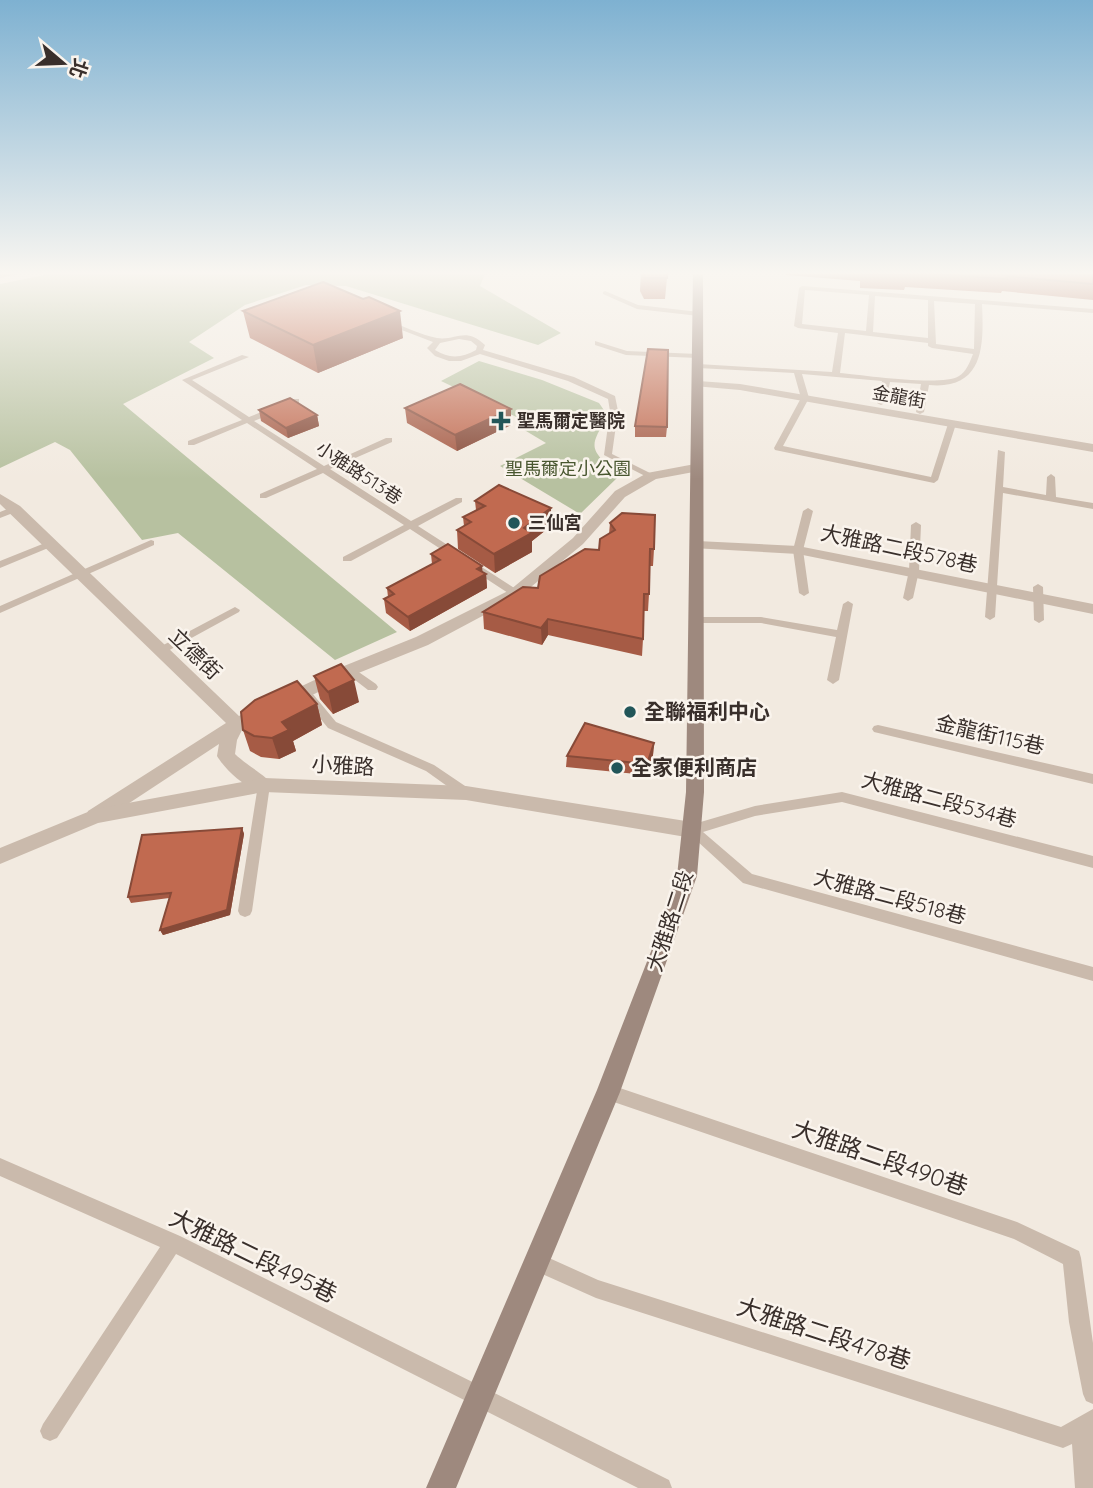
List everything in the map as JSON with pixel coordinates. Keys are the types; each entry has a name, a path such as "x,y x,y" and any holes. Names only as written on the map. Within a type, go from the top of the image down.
{"main road":[{"name":"大雅路二段","path":"441,1488 608,1091 687,876 692,830 698,620 695,468 698,340"}],"street":[{"name":"金龍街","path":"698,384 740,387 1093,448"},
{"path":"95,816 237,724 350,670 422,641 515,593 578,541 620,494 652,475 695,468"},
{"name":"立德街","path":"0,498 8,512 50,544 237,724"},
{"name":"大雅路二段578巷","path":"697,545 798,550 914,571 991,590 1038,593 1093,609"},
{"path":"237,724 228,740 226,756 242,772 264,785"},
{"name":"小雅路","path":"0,856 95,816 264,785 466,793 692,830"}],"lane":[{"path":"475,340 481,345 479,351"},
{"path":"836,373 841,340"},
{"path":"927,340 932,341 932,346 976,352"},
{"path":"598,343 625,353 942,384 962,378 980,340"},
{"path":"438,341 431,348 442,357 458,359 479,351 572,379 612,398 614,411 608,455 652,475"},
{"name":"小雅路513巷","path":"245,357 186,380 515,593"},
{"path":"797,371 805,398 778,448 934,480 952,424"},
{"path":"881,403 887,380"},
{"path":"920,412 925,383"},
{"path":"191,443 296,401"},
{"path":"262,496 389,440"},
{"name":"大雅路二段578巷","path":"991,590 1001,452"},
{"path":"1051,477 1051,498"},
{"path":"998,489 1093,506"},
{"path":"346,559 459,500"},
{"name":"大雅路二段578巷","path":"804,593 798,550 808,511"},
{"path":"908,598 914,571 916,525"},
{"path":"0,610 150,543"},
{"path":"0,565 50,544"},
{"path":"990,617 991,590"},
{"path":"1038,593 1039,620"},
{"path":"698,620 761,620 842,634 848,604 833,680"},
{"path":"160,650 235,610"},
{"path":"350,670 372,687"},
{"path":"305,693 331,725 430,768 466,793"},
{"name":"金龍街115巷","path":"878,729 1093,779"},
{"path":"244,911 264,785"},
{"name":"大雅路二段534巷","path":"692,830 755,811 842,797 1093,862"},
{"name":"大雅路二段518巷","path":"692,830 748,879 1093,974"},
{"name":"大雅路二段490巷","path":"608,1091 1017,1231 1061,1252 1072,1258 1086,1325"},
{"name":"大雅路二段495巷","path":"0,1167 173,1243 661,1488"},
{"path":"50,1431 173,1243"},
{"name":"大雅路二段478巷","path":"538,1262 596,1289 1063,1438 1087,1423"},
{"path":"1086,1325 1093,1394"},
{"path":"1086,1488 1087,1423"}],"green space":[{"path":"0,340 191,340 189,342 214,358 123,404 397,632 335,660 178,533 142,540 70,450 55,442 0,468"},
{"path":"523,340 547,340 538,345"},
{"name":"聖馬爾定小公園","path":"479,361 542,380 599,403 608,416 597,436 595,449 618,477 580,514 500,466 546,443 521,428 527,422 441,381"}],"building":[{"path":"304,340 325,340 313,345"},
{"path":"648,349 668,350 667,427 635,426"},
{"path":"460,384 511,409 455,435 405,408"},
{"path":"290,398 317,415 286,428 259,410"},
{"path":"499,485 551,508 524,528 532,533 494,554 457,530 471,522 463,517 485,506 475,501"},
{"path":"622,513 655,515 654,549 650,549 649,594 644,594 643,639 548,619 541,628 483,612 523,587 538,588 540,576 585,549 599,550 600,539 615,530 610,523"},
{"path":"448,544 482,566 477,569 486,574 408,617 384,599 394,594 387,588 440,560 431,554"},
{"path":"341,664 354,680 328,692 314,676"},
{"path":"297,681 317,704 282,722 289,730 272,738 254,736 243,730 241,712 255,700"},
{"path":"585,723 654,743 647,764 567,756"},
{"path":"242,828 227,910 160,930 171,893 128,897 142,835"}],"place":[{"name":"聖馬爾定醫院","path":"501,421"},
{"name":"三仙宮","path":"514,523"},
{"name":"全聯福利中心","path":"630,712"},
{"name":"全家便利商店","path":"617,768"}]}
